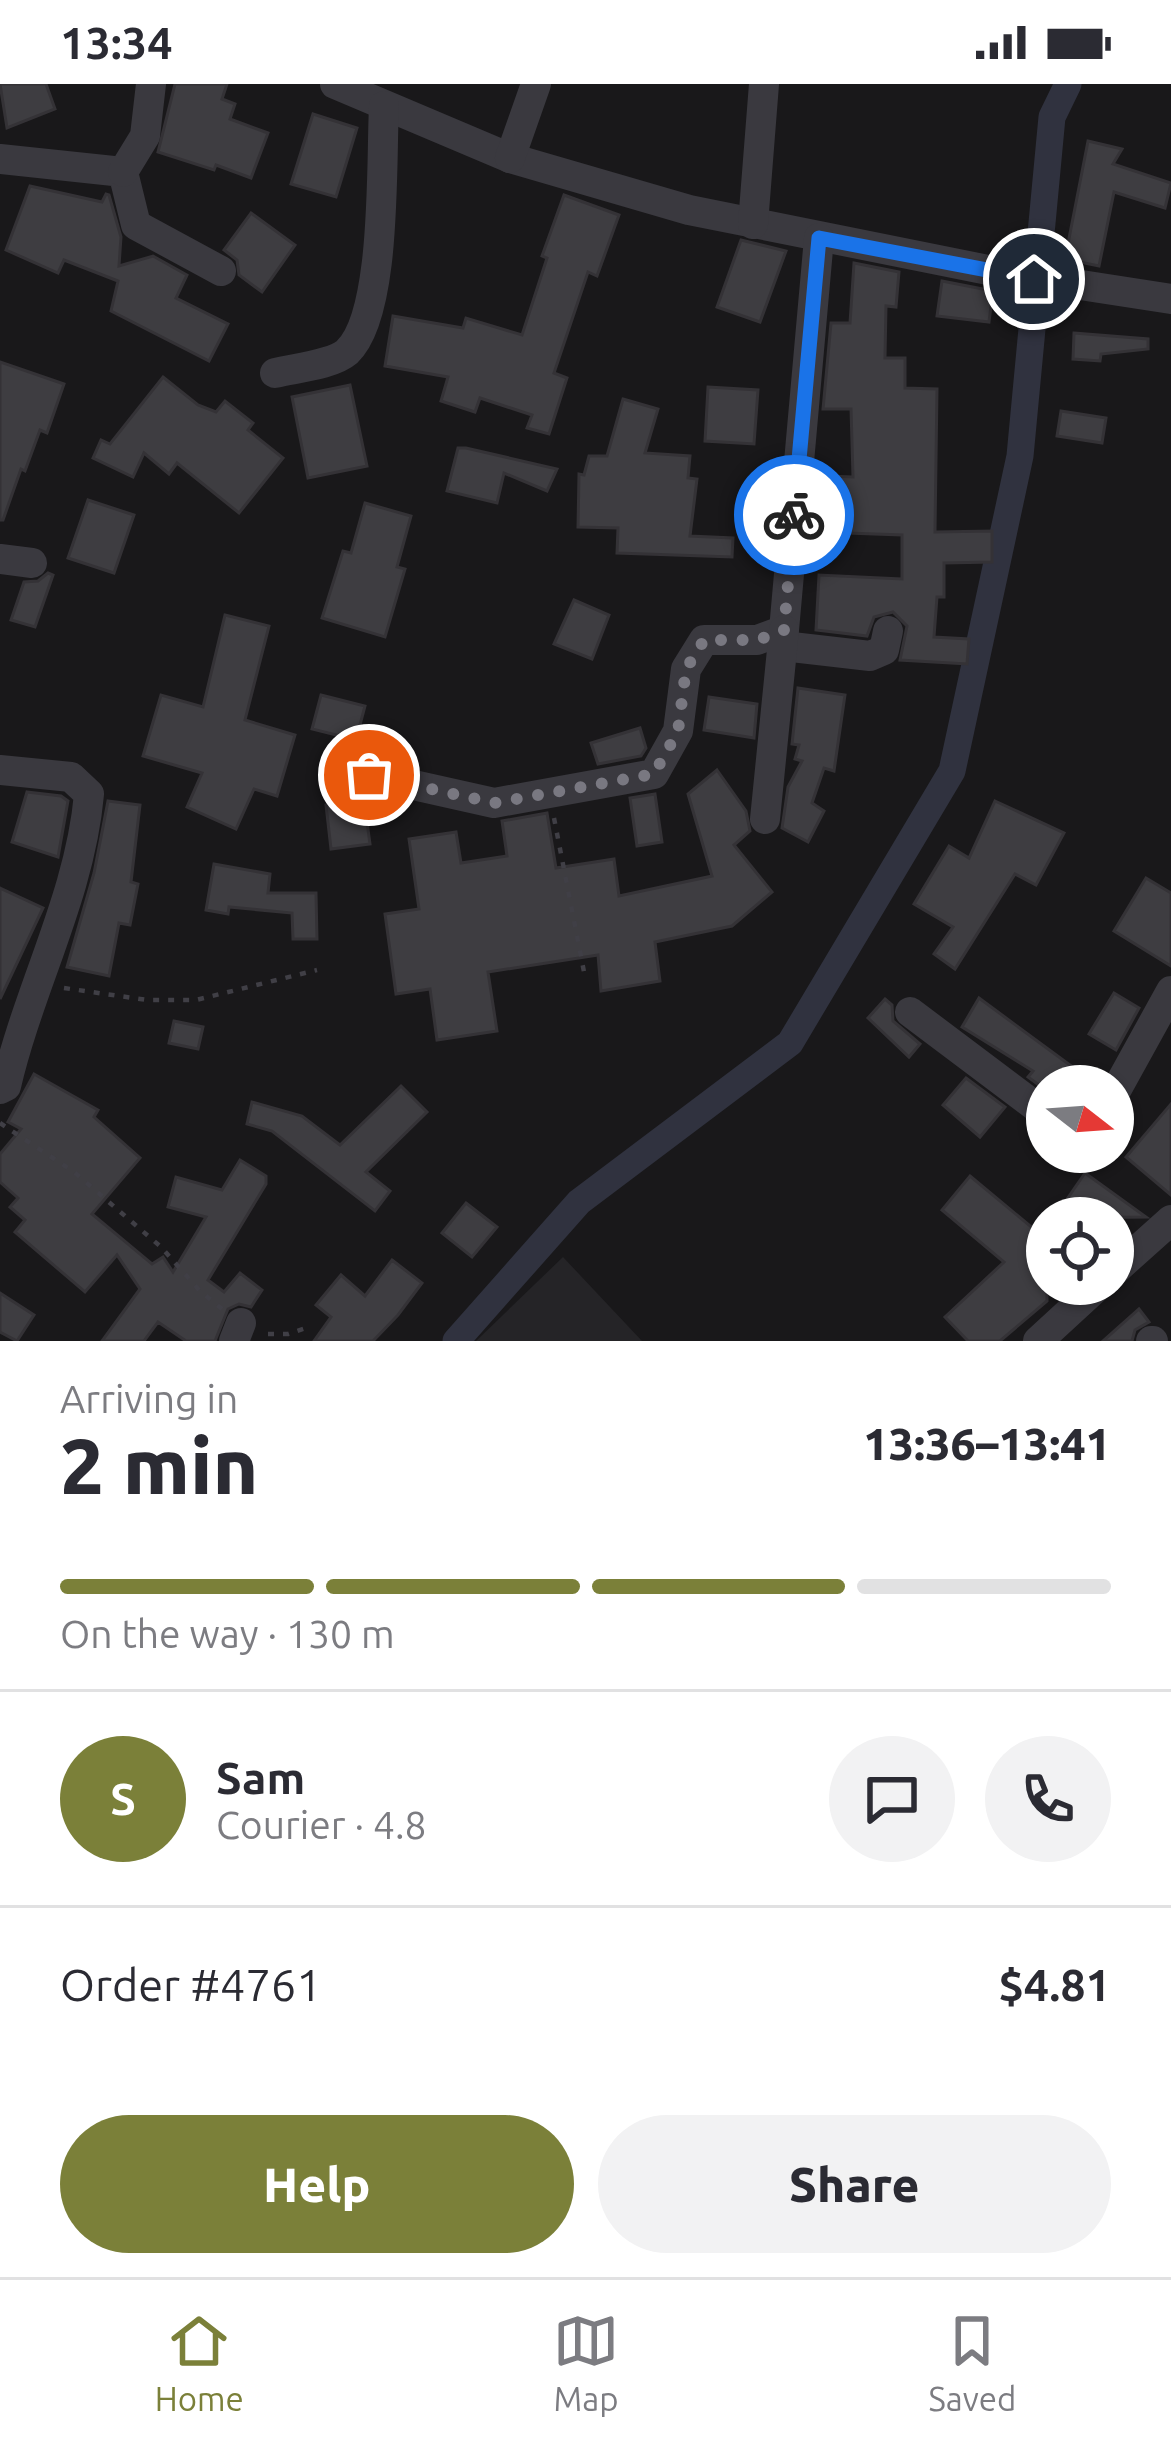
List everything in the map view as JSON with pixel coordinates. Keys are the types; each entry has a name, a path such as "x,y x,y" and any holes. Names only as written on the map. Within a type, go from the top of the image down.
{"street":[{"path":"151,84 145,136 123,172 136,224 221,271"},
{"path":"335,84 510,158 689,210 1003,274 1171,299"},
{"path":"510,158 536,84"},
{"path":"753,224 764,84"},
{"path":"275,373 345,355 365,327 374,293 383,106"},
{"path":"0,159 123,172"},
{"path":"765,819 819,238"},
{"path":"0,559 32,563"},
{"path":"369,775 494,803 654,774 678,731 686,669 704,640 783,638 870,656 884,650 888,631"},
{"path":"0,770 71,777 89,794 66,906 17,1037 6,1086 0,1089"},
{"path":"1130,1065 1171,991"},
{"path":"910,1012 1026,1099"},
{"path":"1134,1254 1171,1220"},
{"path":"1038,1341 1077,1305"}],"path":[{"path":"549,792 585,977"},
{"path":"37,984 148,1000 196,1000 317,970"},
{"path":"0,1123 74,1172 161,1247 237,1332 273,1336 309,1327"}],"shaded area":[{"path":"563,1257 642,1341 476,1341"}],"building":[{"path":"0,84 46,84 55,109 7,128"},
{"path":"175,84 227,84 222,99 235,104 230,119 268,133 251,178 158,152"},
{"path":"313,114 357,128 336,197 291,184"},
{"path":"1088,141 1122,149 1113,164 1171,183 1165,208 1114,192 1099,266 1065,259"},
{"path":"30,186 102,202 109,195 121,237 119,266 153,256 187,275 176,298 228,324 209,361 111,311 118,281 64,260 58,273 6,250"},
{"path":"564,195 619,215 597,276 588,272 554,373 567,378 549,434 527,428 532,415 480,398 475,412 441,401 448,377 385,366 393,316 463,328 466,318 522,335"},
{"path":"251,213 295,245 262,292 239,275 237,260 224,250"},
{"path":"741,240 786,251 760,322 717,307"},
{"path":"854,263 899,272 896,307 886,306 885,358 905,358 905,388 937,389 935,532 992,531 992,562 944,563 944,597 937,597 934,637 969,639 967,664 900,660 907,626 893,612 874,617 867,636 816,630 819,575 902,579 902,535 819,532 821,491 829,492 830,476 853,477 851,409 823,409 831,323 850,323"},
{"path":"942,281 993,291 989,322 937,316"},
{"path":"1074,333 1148,339 1148,349 1101,354 1100,361 1073,359"},
{"path":"0,362 64,384 47,433 40,430 3,520 0,520"},
{"path":"163,377 198,405 216,412 225,401 253,423 248,430 283,458 239,513 177,463 169,474 144,453 133,477 93,458 101,440 110,444"},
{"path":"350,385 367,466 308,478 292,397"},
{"path":"708,387 758,390 754,444 705,441"},
{"path":"623,399 658,409 645,453 690,456 688,478 697,479 690,536 733,538 732,557 617,553 618,528 578,527 579,474 584,475 589,456 607,456"},
{"path":"1061,411 1106,418 1102,443 1057,436"},
{"path":"458,448 557,469 547,491 504,473 497,503 447,491"},
{"path":"88,500 134,515 114,573 68,558"},
{"path":"365,503 411,516 397,567 405,569 385,637 322,618 343,551 351,553"},
{"path":"48,573 53,575 35,627 11,620 24,582 38,581"},
{"path":"574,600 609,615 592,659 554,644"},
{"path":"225,615 269,626 245,720 295,735 277,796 254,789 236,829 187,807 202,773 143,756 161,695 203,707"},
{"path":"798,688 845,695 834,771 824,768 812,803 824,811 808,842 782,828 788,787 802,761 795,759 799,745 792,744"},
{"path":"321,695 365,706 356,740 312,729"},
{"path":"709,697 757,704 754,738 704,730"},
{"path":"640,728 646,748 641,756 598,764 591,743"},
{"path":"717,770 746,811 750,831 734,845 772,892 732,926 655,942 660,981 601,991 598,955 488,972 497,1031 437,1040 430,989 396,994 385,914 419,909 409,839 456,832 461,863 507,856 502,821 547,813 556,868 614,859 619,896 712,876 688,794"},
{"path":"27,792 68,801 58,857 12,842"},
{"path":"655,794 662,842 637,846 630,798"},
{"path":"364,800 370,844 331,849 326,805"},
{"path":"108,801 140,805 131,882 138,884 130,925 119,923 109,976 67,967 94,873"},
{"path":"995,801 1064,833 1036,885 1015,874 955,969 934,954 953,927 914,904 949,846 969,858"},
{"path":"214,864 270,874 268,893 316,893 317,939 293,939 292,913 229,907 228,914 206,910"},
{"path":"1146,878 1171,893 1171,966 1114,931"},
{"path":"0,888 43,908 0,999"},
{"path":"1114,993 1139,1008 1116,1050 1089,1034"},
{"path":"979,998 1070,1065 1026,1067 962,1027"},
{"path":"885,999 892,1005 893,1021 920,1044 909,1057 868,1018"},
{"path":"174,1021 203,1027 198,1049 169,1043"},
{"path":"34,1074 98,1110 94,1117 140,1158 92,1214 152,1264 163,1257 173,1272 206,1217 168,1207 176,1177 222,1190 240,1160 266,1176 266,1184 208,1280 224,1292 240,1273 262,1290 251,1307 239,1304 228,1309 215,1341 186,1341 158,1322 144,1341 102,1341 140,1289 117,1255 85,1292 15,1232 25,1220 10,1207 18,1198 0,1182 0,1154 21,1129 8,1122"},
{"path":"966,1078 1005,1107 980,1137 943,1105"},
{"path":"401,1086 427,1112 366,1172 390,1191 375,1211 272,1131 247,1124 252,1102 302,1116 340,1145"},
{"path":"1171,1104 1171,1195 1134,1164 1134,1148"},
{"path":"1085,1173 1118,1197 1068,1197"},
{"path":"970,1176 1026,1223 1026,1305 1042,1305 1000,1341 968,1341 945,1317 1004,1262 942,1210"},
{"path":"466,1203 497,1227 472,1257 442,1233"},
{"path":"392,1260 422,1283 373,1341 314,1341 331,1317 316,1305 341,1275 365,1296"},
{"path":"0,1293 34,1315 17,1341 0,1332"},
{"path":"1139,1309 1149,1322 1135,1330 1132,1341 1103,1341"}],"waterway":[{"path":"456,1341 579,1202 790,1043 952,771 1020,456 1052,117 1068,84"}],"way so far":[{"path":"369,775 494,803 654,774 678,731 686,669 704,640 758,640 784,630 794,515"}],"route":[{"path":"794,515 819,238 1034,279"}]}
